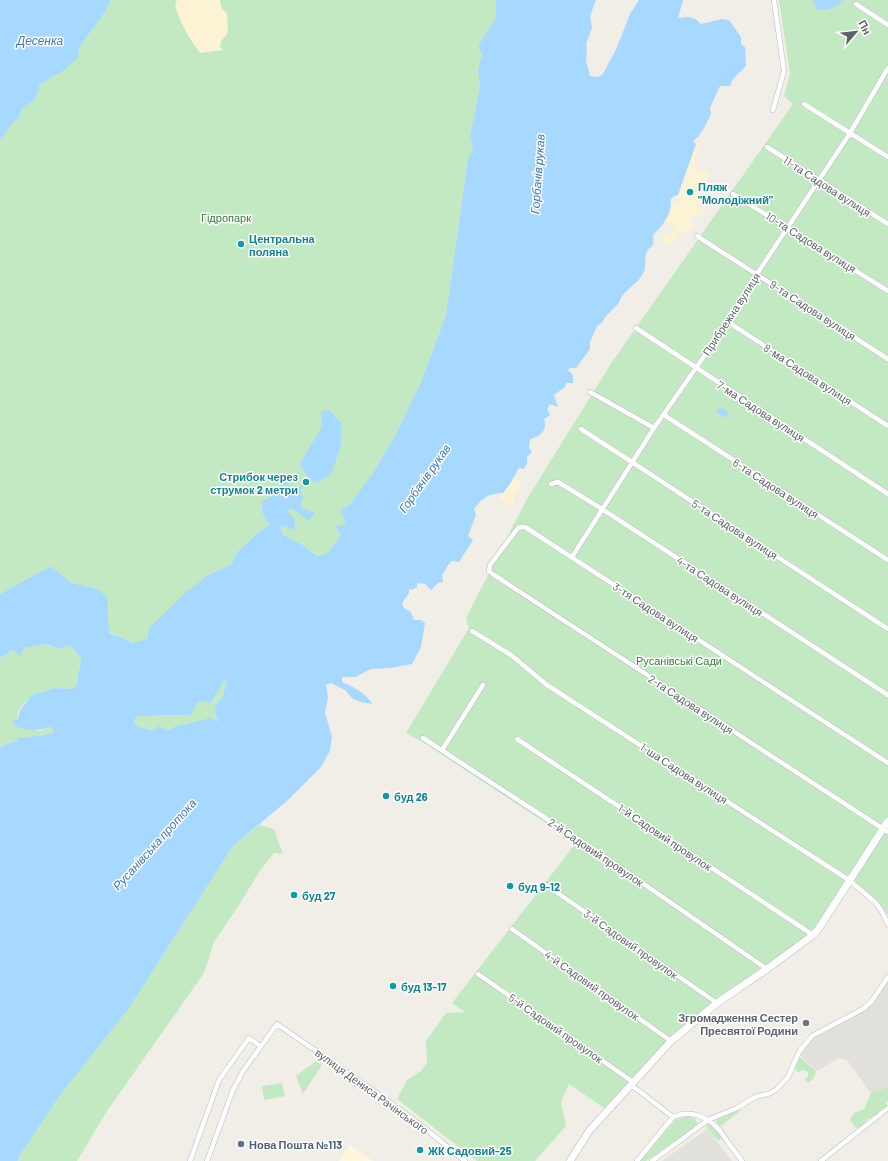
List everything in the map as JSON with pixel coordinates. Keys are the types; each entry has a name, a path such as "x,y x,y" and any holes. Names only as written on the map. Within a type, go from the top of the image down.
{"main road":[{"path":"570,1161 589,1130 671,1041 717,1003 813,935 849,880 885,830 888,821"}],"street":[{"path":"773,110 784,71 774,0"},
{"path":"856,4 888,25"},
{"name":"Прибрежна вулиця","path":"572,557 654,428 728,322 757,274 850,133 888,68"},
{"path":"804,104 888,157"},
{"name":"11-та Садова вулиця","path":"767,147 888,224"},
{"name":"10-та Садова вулиця","path":"733,194 788,227 888,291"},
{"name":"9-та Садова вулиця","path":"697,236 888,359"},
{"name":"8-ма Садова вулиця","path":"728,322 888,426"},
{"name":"7-ма Садова вулиця","path":"636,328 888,494"},
{"path":"590,392 654,428"},
{"name":"6-та Садова вулиця","path":"664,415 888,560"},
{"name":"5-та Садова вулиця","path":"581,429 888,629"},
{"name":"4-та Садова вулиця","path":"552,484 558,482 602,509 888,695"},
{"name":"3-тя Садова вулиця","path":"494,575 489,571 490,565 518,528 525,527 888,763"},
{"name":"2-га Садова вулиця","path":"494,575 885,830"},
{"name":"1-ша Садова вулиця","path":"472,631 511,655 547,685 849,880 876,903 888,924"},
{"path":"442,750 483,685"},
{"name":"2-й Садовий провулок","path":"423,738 599,853 767,969"},
{"name":"1-й Садовий провулок","path":"517,739 813,935"},
{"name":"3-й Садовий провулок","path":"546,885 717,1003"},
{"name":"4-й Садовий провулок","path":"512,929 671,1041"},
{"name":"5-й Садовий провулок","path":"478,974 632,1084 673,1117"},
{"path":"652,1161 708,1120 737,1108 755,1097 771,1093 777,1089 788,1077 799,1052 812,1036 863,1008 871,1002 888,977"},
{"name":"вулиця Дениса Рачінського","path":"260,1046 276,1024 384,1098 422,1126 465,1161"},
{"path":"191,1159 219,1080 249,1038 260,1046 243,1071 233,1090 207,1161"},
{"path":"821,1161 888,1108"},
{"path":"637,1161 673,1117 686,1113 708,1120 720,1130 742,1161"}],"shaded area":[{"path":"888,977 888,1087 871,1093 847,1060 839,1058 817,1071 802,1057 799,1052 812,1036 863,1009"},
{"path":"707,1129 732,1161 662,1161"},
{"path":"350,1145 373,1161 339,1161"}],"green space":[{"name":"Гідропарк","path":"111,0 496,0 495,19 478,46 482,54 478,70 480,86 470,136 473,150 468,158 446,315 421,382 396,434 374,471 351,503 342,511 346,524 335,528 341,535 328,554 317,556 301,544 282,534 281,524 295,531 287,511 291,508 309,520 300,508 300,490 309,480 322,427 299,464 308,478 297,489 283,482 272,496 261,502 263,515 269,525 237,552 231,565 208,575 148,638 134,643 109,632 97,589 72,583 51,566 0,594 0,139 13,122 19,118 22,109 35,99 40,84 63,71 107,9"},
{"name":"Русанівські Сади","path":"779,0 888,0 888,915 874,898 847,877 813,931 669,1039 604,1108 569,1084 561,1102 566,1126 535,1161 477,1161 397,1099 407,1080 421,1071 427,1063 426,1041 446,1013 465,1012 452,1003 576,843 421,741 406,733 469,628 466,618 527,499 612,362 793,104 784,96 790,74"},
{"path":"48,644 59,649 70,645 81,658 78,683 73,689 55,688 31,695 19,710 15,726 40,731 51,727 55,730 53,733 18,738 18,741 6,744 0,748 0,658 13,650"},
{"path":"227,680 223,696 214,708 218,722 174,727 167,731 154,731 136,726 134,720 139,716 189,715 199,701 211,703 223,682"},
{"path":"259,825 274,829 283,854 274,853 259,872 214,942 204,973 107,1111 77,1161 17,1161 58,1098 129,1008 233,846"},
{"path":"800,1057 816,1071 814,1078 809,1082 805,1079 808,1076 808,1072 803,1070 797,1072 796,1070 796,1064"},
{"path":"316,1061 322,1065 303,1094 296,1076"},
{"path":"282,1083 285,1096 264,1100 262,1086"},
{"path":"888,1087 887,1106 874,1117 868,1118 861,1127 856,1128 850,1120 854,1113 864,1109 871,1093"},
{"path":"740,1108 741,1110 721,1126 717,1125 716,1119"},
{"path":"684,1117 696,1119 697,1124 646,1161 640,1161 675,1120"},
{"path":"710,1124 719,1130 721,1139 719,1141 709,1131 706,1125"}],"sand":[{"path":"177,0 220,0 222,9 227,13 228,27 227,35 221,41 220,47 223,50 200,53 179,18 175,5"},
{"name":"Пляж \"Молодіжний\"","path":"696,144 699,152 694,158 695,167 710,173 707,180 712,188 706,189 703,187 698,195 699,200 705,202 697,204 698,209 705,210 704,214 701,216 694,216 691,219 695,226 680,234 675,241 669,244 662,242 663,236 669,235 674,230 673,224 668,222 663,224 671,205 679,202 678,195"},
{"path":"515,476 521,485 513,497 515,503 509,506 506,501 500,500 501,496"}],"water":[{"name":"Десенка","path":"0,0 111,0 107,9 79,48 78,58 63,71 40,84 35,99 22,109 19,118 13,122 0,139"},
{"path":"496,0 596,0 590,16 592,28 586,44 586,60 590,76 598,77 603,74 617,47 630,14 639,0 683,0 678,18 691,18 701,24 722,19 729,20 741,37 741,44 745,47 746,66 733,79 730,86 720,86 710,108 711,114 698,137 693,141 696,144 678,195 674,196 670,200 671,205 668,215 660,228 653,235 653,243 646,254 644,272 623,295 618,304 606,316 602,323 597,326 590,342 590,349 576,368 570,368 568,370 573,375 573,383 566,383 565,387 554,395 558,407 550,404 547,409 550,415 544,419 544,430 537,437 530,439 529,448 532,452 527,457 527,463 524,469 519,468 503,493 486,497 474,509 476,515 468,536 473,540 459,562 452,561 449,564 442,575 443,582 438,583 431,590 425,584 417,583 417,587 412,590 409,589 409,593 402,603 404,608 411,612 414,620 421,620 425,623 421,647 412,664 390,668 371,669 355,677 342,677 342,682 359,691 373,704 361,702 352,698 345,690 331,683 326,685 328,698 325,713 332,737 330,751 321,767 288,800 233,846 129,1008 58,1098 17,1161 0,1161 0,748 6,744 18,741 17,738 53,733 54,730 51,727 33,730 20,728 15,726 13,720 18,719 21,708 31,695 55,688 73,689 78,683 81,658 70,645 59,649 48,644 24,648 20,656 13,650 0,658 0,594 51,566 72,583 97,589 107,596 109,633 133,643 148,638 149,628 184,594 208,575 231,565 237,552 269,525 263,515 261,502 272,496 283,481 297,489 308,478 299,464 322,427 321,411 329,410 341,423 341,446 331,474 318,483 309,480 300,490 303,497 300,508 315,512 309,521 291,508 287,511 295,520 295,531 281,525 282,534 301,544 317,556 328,553 341,535 335,527 346,524 341,511 351,503 374,471 396,434 421,382 446,315 468,158 473,150 470,136 480,86 478,70 482,54 478,46 495,19","holes":["227,680 223,696 214,708 218,722 211,718 174,727 167,731 159,726 154,731 136,726 134,720 139,716 190,715 199,701 211,703 223,682"]},
{"path":"813,0 843,0 835,7 825,10 817,9"},
{"path":"721,407 728,412 727,417 724,417 717,412"}],"place":[{"name":"Пляж \"Молодіжний\"","path":"690,192"},
{"name":"Центральна поляна","path":"241,244"},
{"name":"Стрибок через струмок 2 метри","path":"306,482"},
{"name":"буд 26","path":"386,796"},
{"name":"буд 9-12","path":"510,886"},
{"name":"буд 27","path":"294,895"},
{"name":"буд 13-17","path":"393,986"},
{"name":"Згромадження Сестер Пресвятої Родини","path":"806,1023"},
{"name":"Нова Пошта №113","path":"241,1144"},
{"name":"ЖК Садовий-25","path":"420,1150"}],"water label":[{"name":"Горбачів рукав","path":"537,174"},
{"name":"Горбачів рукав","path":"424,478"},
{"name":"Русанівська протока","path":"154,844"}]}
